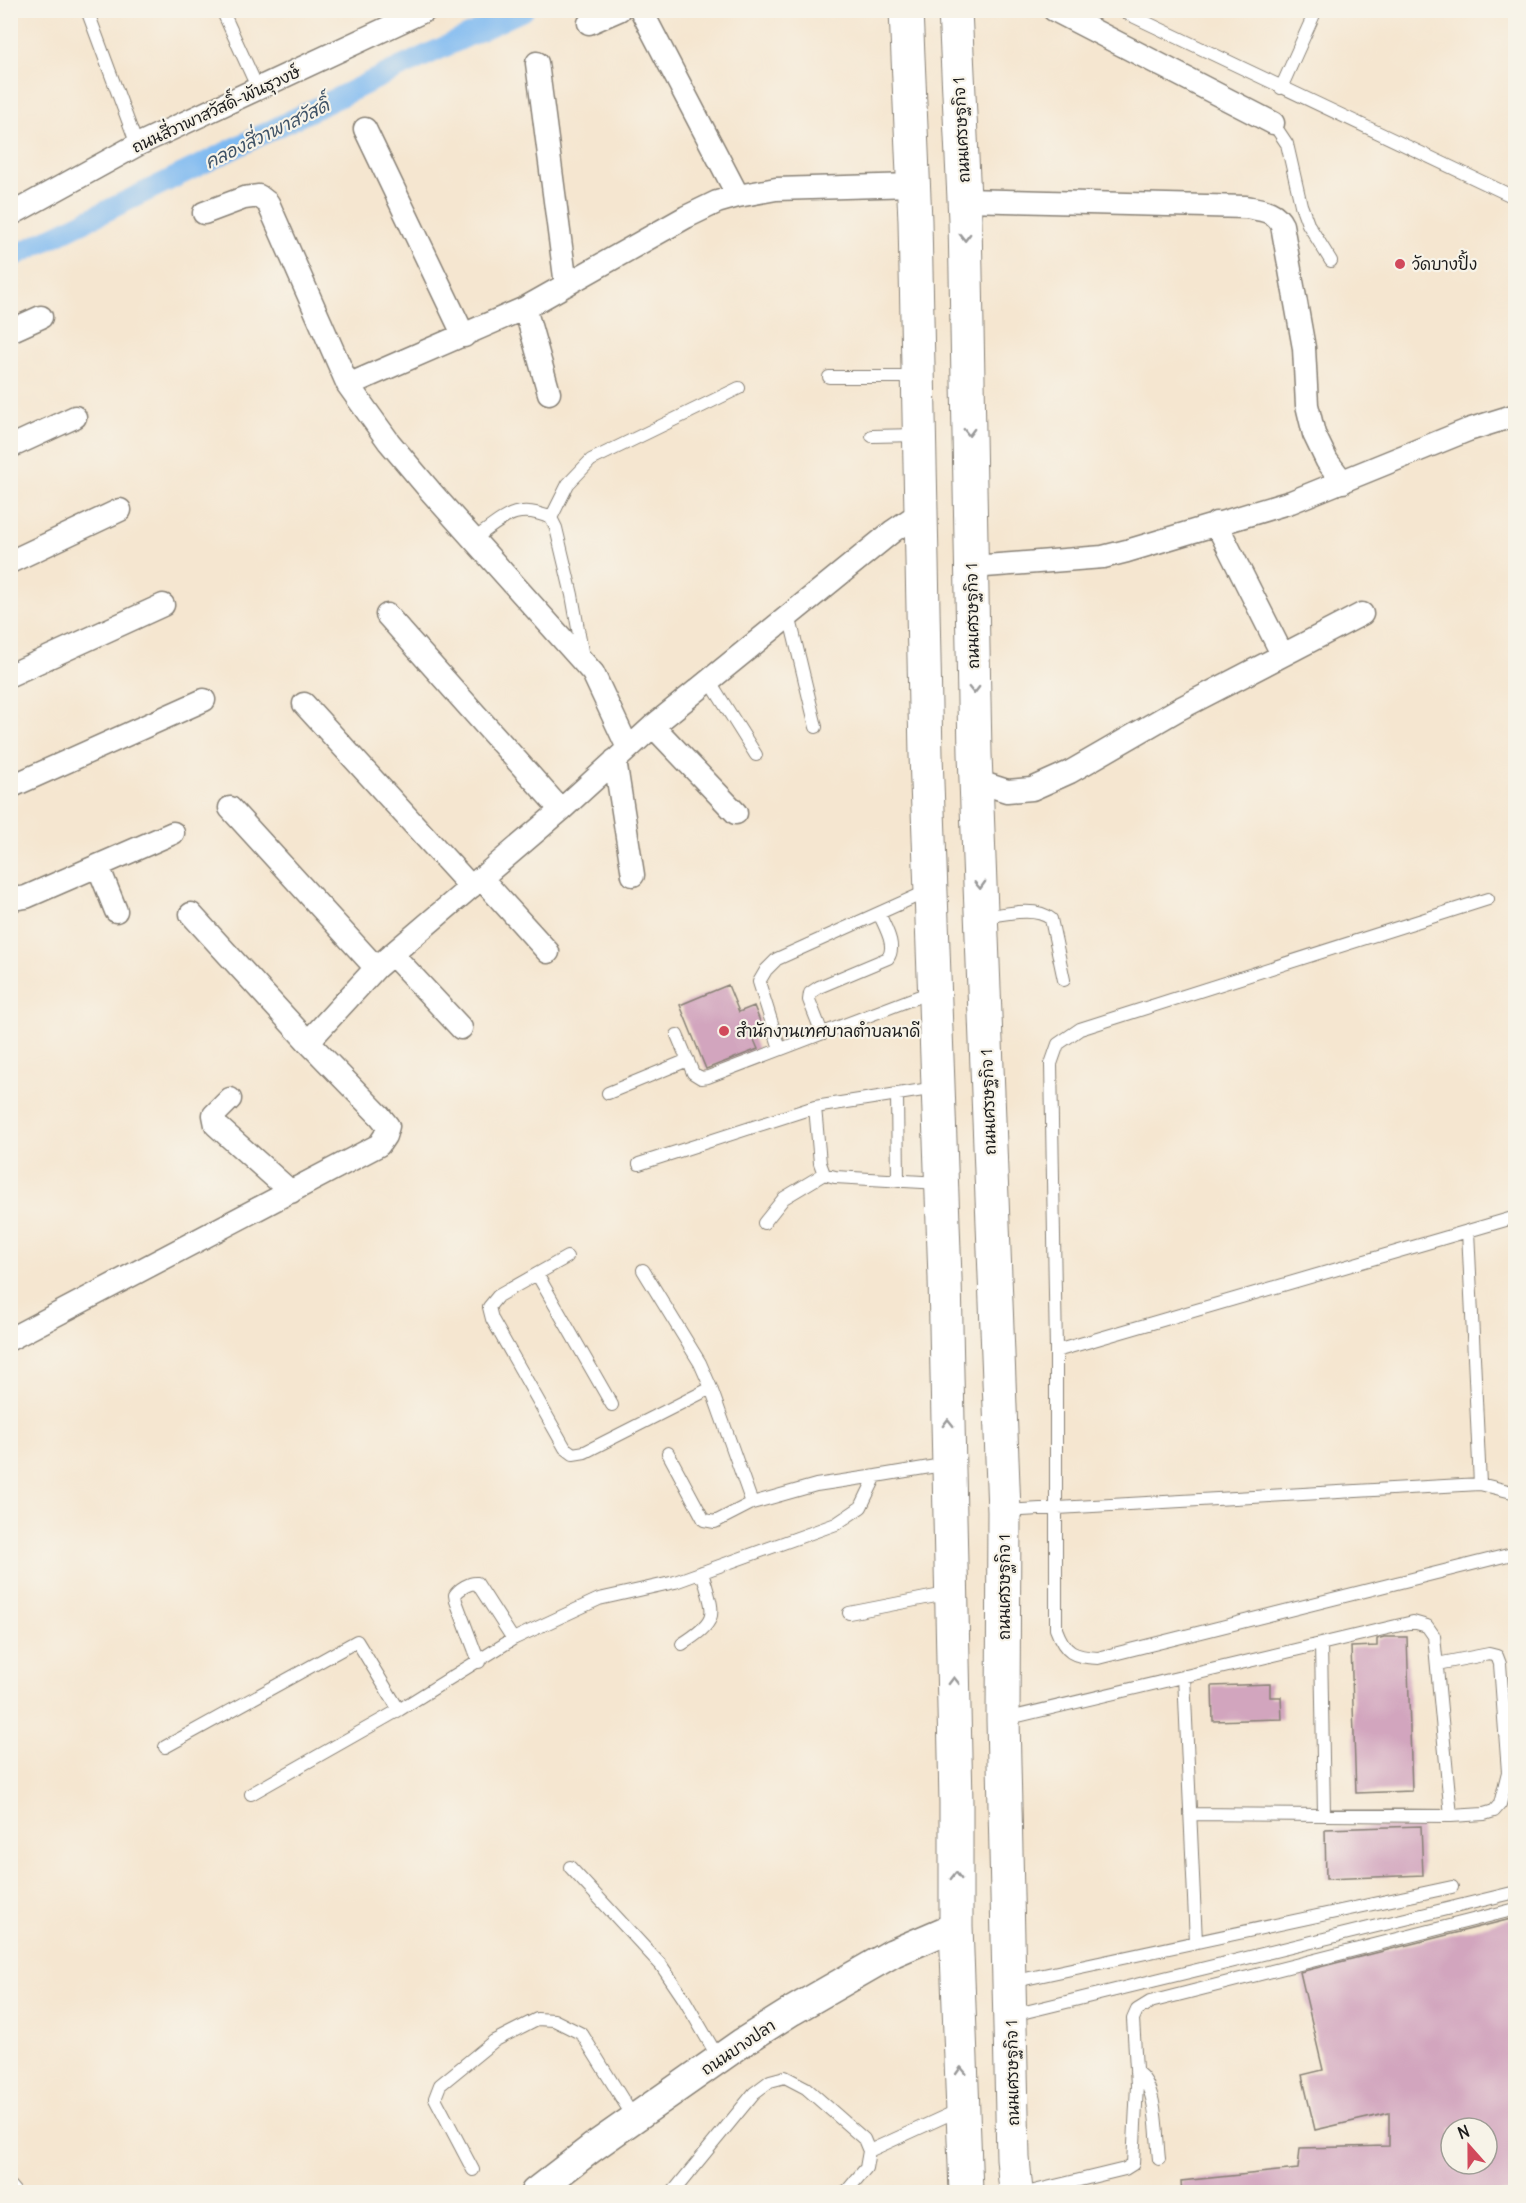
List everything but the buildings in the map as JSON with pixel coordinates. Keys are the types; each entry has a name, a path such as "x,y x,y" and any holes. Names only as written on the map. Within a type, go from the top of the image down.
{"main road":[{"path":"906,10 914,185 930,890 949,1464 956,1803 956,1926 966,2193"},
{"name":"ถนนเศรษฐกิจ 1","path":"956,10 964,200 976,781 1004,1511 1003,1719 1013,2158 1016,2193"},
{"path":"956,1803 1005,1804"},
{"path":"956,1926 1008,1925"}],"street":[{"name":"ถนนสี่วาพาสวัสดิ์-พันธุวงษ์","path":"10,215 137,146 426,10"},
{"path":"588,23 619,10"},
{"path":"641,10 738,196"},
{"path":"1054,10 1273,123"},
{"path":"537,63 566,285"},
{"path":"365,129 464,336"},
{"path":"348,385 525,308 686,217 738,196 776,189 914,185"},
{"path":"204,213 244,198 259,196 268,203 348,385 389,442 584,661 597,681 621,754 633,875"},
{"path":"964,200 1246,207 1267,211 1278,217 1282,225 1304,348 1307,405 1314,434 1327,461 1343,482"},
{"path":"525,308 549,393"},
{"path":"10,331 41,317"},
{"path":"972,567 1103,557 1127,552 1291,502 1468,430 1515,415"},
{"path":"10,447 75,417"},
{"path":"10,562 120,510"},
{"path":"308,1042 384,961 561,810 653,726 893,531 921,512"},
{"path":"1216,523 1282,654"},
{"path":"10,675 163,605"},
{"path":"976,781 1007,791 1032,789 1070,772 1179,709 1362,614"},
{"path":"387,615 561,810"},
{"path":"10,786 204,700"},
{"path":"304,704 476,882 548,952"},
{"path":"653,726 736,813"},
{"path":"230,808 384,961 461,1028"},
{"path":"10,895 13,899 26,897 173,833"},
{"path":"98,866 116,911"},
{"path":"10,1339 379,1145 385,1136 388,1126 191,914"},
{"path":"230,1099 214,1115 216,1125 291,1192"},
{"name":"ถนนบางปลา","path":"535,2193 634,2118 792,2011 893,1953 956,1926"}],"lane":[{"path":"87,10 137,146"},
{"path":"222,10 258,89"},
{"path":"1120,10 1515,198"},
{"path":"1281,88 1316,10"},
{"path":"1273,123 1287,144 1301,205 1308,224 1331,261"},
{"path":"829,377 918,377"},
{"path":"551,518 568,484 591,460 739,387"},
{"path":"872,436 919,435"},
{"path":"474,539 508,514 536,511 551,518 556,528 572,595 584,661"},
{"path":"789,615 816,726"},
{"path":"709,680 756,755"},
{"path":"780,1049 759,982 766,970 777,959 930,890"},
{"path":"1488,899 1080,1029 1058,1044 1051,1064 1056,1351 1054,1508 1056,1629 1062,1644 1078,1658 1098,1658 1515,1553"},
{"path":"981,917 1034,912 1045,914 1051,920 1064,980"},
{"path":"822,1033 809,1000 810,993 888,958 891,954 892,945 879,913"},
{"path":"677,1035 693,1073 701,1078 934,991"},
{"path":"608,1093 688,1060"},
{"path":"639,1164 814,1107 938,1087"},
{"path":"897,1094 898,1180"},
{"path":"814,1107 820,1163 824,1174"},
{"path":"764,1223 784,1198 824,1174 836,1177 941,1183"},
{"path":"1056,1351 1515,1217"},
{"path":"1468,1232 1480,1484"},
{"path":"567,1257 498,1296 489,1307 492,1319 565,1448 573,1454 585,1452 711,1388"},
{"path":"643,1270 700,1363 752,1503"},
{"path":"537,1274 612,1405"},
{"path":"668,1453 704,1520 715,1522 752,1503 816,1485 949,1464"},
{"path":"251,1794 399,1710 513,1639 599,1599 675,1582 836,1524 861,1507 876,1476"},
{"path":"1004,1511 1480,1484 1515,1493"},
{"path":"682,1644 704,1630 711,1619 711,1604 702,1572"},
{"path":"479,1662 456,1601 455,1595 458,1591 473,1582 477,1583 513,1639"},
{"path":"849,1613 952,1593"},
{"path":"1003,1719 1413,1622 1427,1626 1434,1636 1451,1816"},
{"path":"165,1747 357,1641 399,1710"},
{"path":"1321,1644 1324,1815"},
{"path":"1190,1814 1451,1816 1484,1814 1494,1810 1500,1803 1508,1772 1500,1664 1497,1656 1489,1654 1437,1664"},
{"path":"1184,1676 1196,1942"},
{"path":"570,1867 661,1965 719,2059"},
{"path":"1010,1983 1452,1887"},
{"path":"1010,2016 1515,1892"},
{"path":"1030,2193 1125,2169 1133,2164 1136,2072 1133,2019 1137,2010 1150,2002 1515,1909"},
{"path":"473,2170 435,2098 440,2085 494,2041 537,2019 554,2020 582,2034 634,2118"},
{"path":"1136,2072 1142,2075 1152,2098 1159,2159"},
{"path":"673,2193 754,2093 770,2081 785,2077 806,2088 864,2139 869,2151 866,2168 846,2193"},
{"path":"869,2151 963,2109"},
{"path":"10,2186 15,2193"}],"waterway":[{"name":"คลองสี่วาพาสวัสดิ์","path":"10,258 388,73 524,10"}],"place":[{"name":"วัดบางปิ้ง","path":"1400,264"},
{"name":"สำนักงานเทศบาลตำบลนาดี","path":"724,1031"}]}
